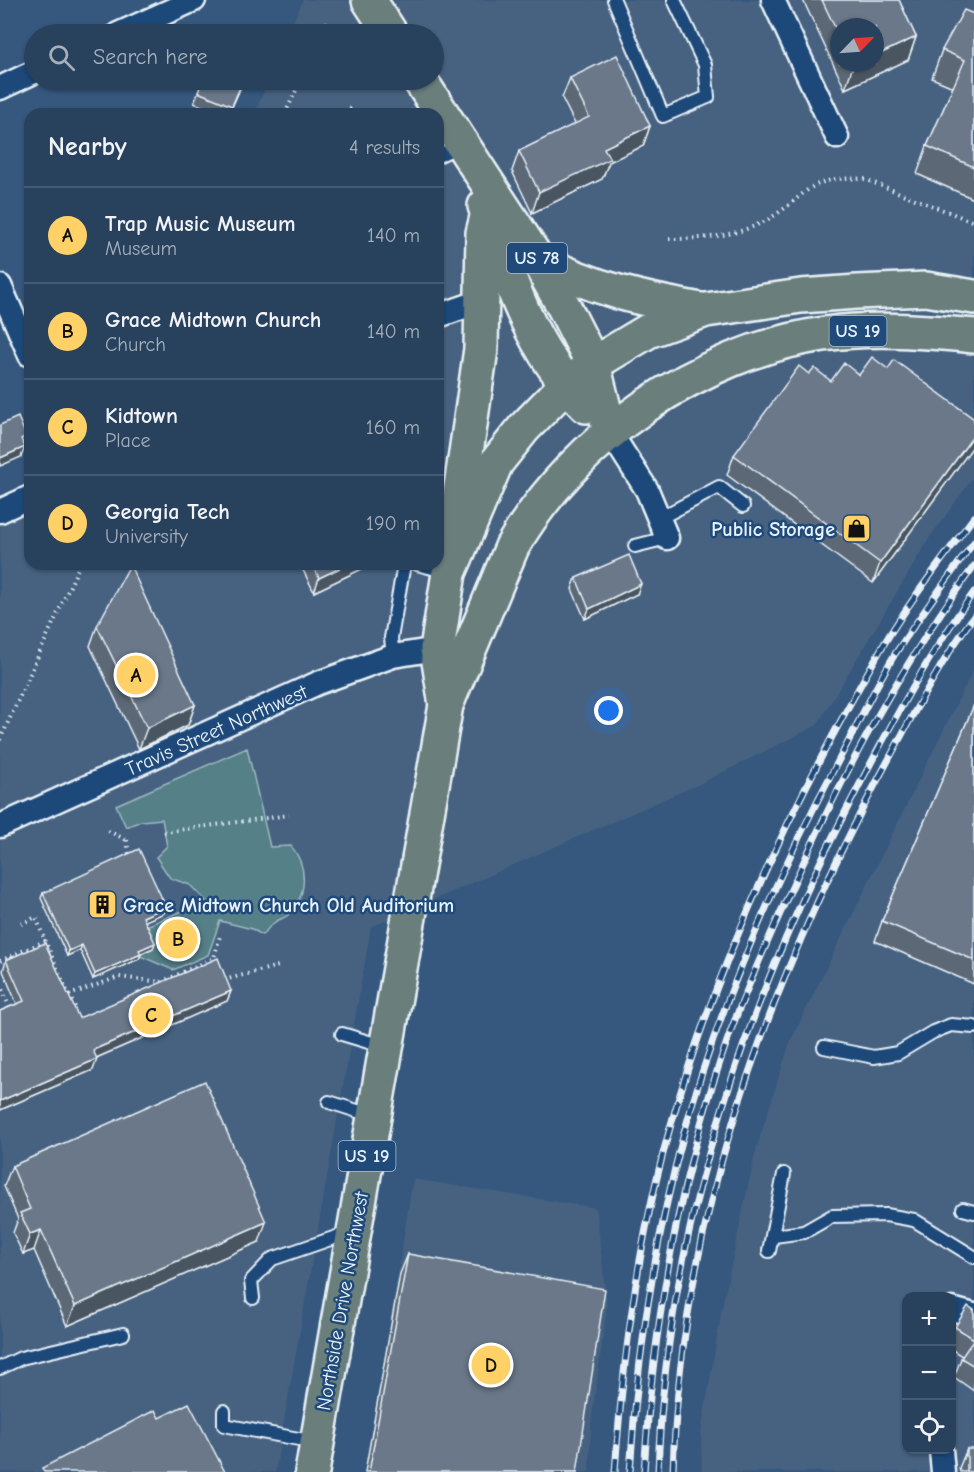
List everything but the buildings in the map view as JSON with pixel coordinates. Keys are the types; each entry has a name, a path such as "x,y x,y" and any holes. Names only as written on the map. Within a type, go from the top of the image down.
{"main road":[{"path":"369,0 385,24"},
{"name":"US 78","path":"425,90 434,108"},
{"name":"US 78","path":"444,127 488,213 483,233 484,300 481,349 464,451 449,573"},
{"name":"US 78","path":"457,153 537,260 593,364 610,432"},
{"path":"488,213 526,322 566,385 610,432"},
{"path":"537,260 563,274 620,294 706,310"},
{"name":"Northside Drive Northwest","path":"446,705 437,649 449,573 496,463 524,428 566,385 593,364 648,331 706,310 801,296 857,292 926,289 974,297"},
{"name":"Northside Drive Northwest","path":"314,1457 446,705 512,547 559,480 610,432 649,403 701,375 782,342 825,334 860,331 913,331 974,336"}],"street":[{"path":"140,24 194,0"},
{"path":"773,0 837,137"},
{"path":"1,84 24,76"},
{"path":"0,286 24,341"},
{"path":"444,314 484,300"},
{"path":"610,432 647,490 664,528"},
{"path":"0,510 24,500"},
{"name":"Travis Street Northwest","path":"0,826 318,683 393,656 437,649"},
{"path":"956,1310 974,1315"},
{"path":"941,1454 943,1472"}],"lane":[{"path":"614,0 663,116 708,97 705,65 674,0"},
{"path":"635,546 664,528 719,487 743,506"},
{"path":"393,656 391,638 403,570"},
{"path":"438,570 449,573"},
{"path":"824,1047 874,1057 898,1053 933,1032 951,1025 974,1028"},
{"path":"342,1034 386,1048"},
{"path":"329,1102 374,1116"},
{"path":"769,1251 774,1236 784,1174"},
{"path":"774,1236 804,1232 832,1216 886,1215 914,1220 974,1257"},
{"path":"253,1298 251,1281 272,1258 354,1232"},
{"path":"0,1368 21,1358 123,1334"},
{"path":"224,1411 224,1425 314,1457"}],"path":[{"path":"326,24 329,18"},
{"path":"288,108 296,90"},
{"path":"669,239 725,235 760,224 808,188 825,180 848,178 864,179 974,222"},
{"path":"0,740 77,570"},
{"path":"164,832 289,815"},
{"path":"108,831 129,839 129,855"},
{"path":"21,924 36,917 76,1009 68,1013"},
{"path":"217,966 214,958 220,936"},
{"path":"0,961 45,941"},
{"path":"14,954 18,964"},
{"path":"69,995 119,977 161,982 214,958"},
{"path":"221,974 224,981 278,966"},
{"path":"0,984 13,1014"}],"shaded area":[{"path":"303,0 974,0 974,476 930,537 817,725 697,785 371,927 275,1472 0,1472 0,522 24,511 24,570 444,570 444,108 257,108 265,90 444,90 444,24 292,24"},
{"path":"974,668 974,1472 702,1472 701,1433 723,1302 756,1150 790,1042"},
{"path":"413,1179 596,1208 607,1306 591,1424 589,1472 366,1472"}],"green space":[{"path":"247,748 270,847 291,846 301,863 303,881 299,899 288,915 275,922 262,935 252,929 220,921 208,955 173,970 138,955 153,948 144,927 206,901 190,885 170,878 156,857 167,846 162,819 141,821 126,827 116,805"}],"railway":[{"path":"615,1472 627,1342 649,1213 670,1128 711,1004 734,943 788,822 849,706 902,615 974,517"},
{"path":"630,1472 642,1344 664,1217 684,1133 733,986 796,844 888,666 974,542"},
{"path":"644,1472 654,1360 672,1248 697,1138 731,1030 786,901 861,745 903,672 949,600 974,566"},
{"path":"658,1472 664,1381 677,1291 696,1202 720,1115 749,1029 783,944 862,780 915,684 943,637 974,592"},
{"path":"673,1472 679,1381 692,1292 711,1203 735,1116 764,1031 835,864 934,677 974,616"}],"place":[{"name":"Public Storage","path":"856,529"},
{"name":"Trap Music Museum","path":"136,675"},
{"name":"Grace Midtown Church Old Auditorium","path":"102,905"},
{"name":"Grace Midtown Church","path":"178,939"},
{"name":"Kidtown","path":"151,1015"},
{"name":"Georgia Tech","path":"491,1365"}]}
